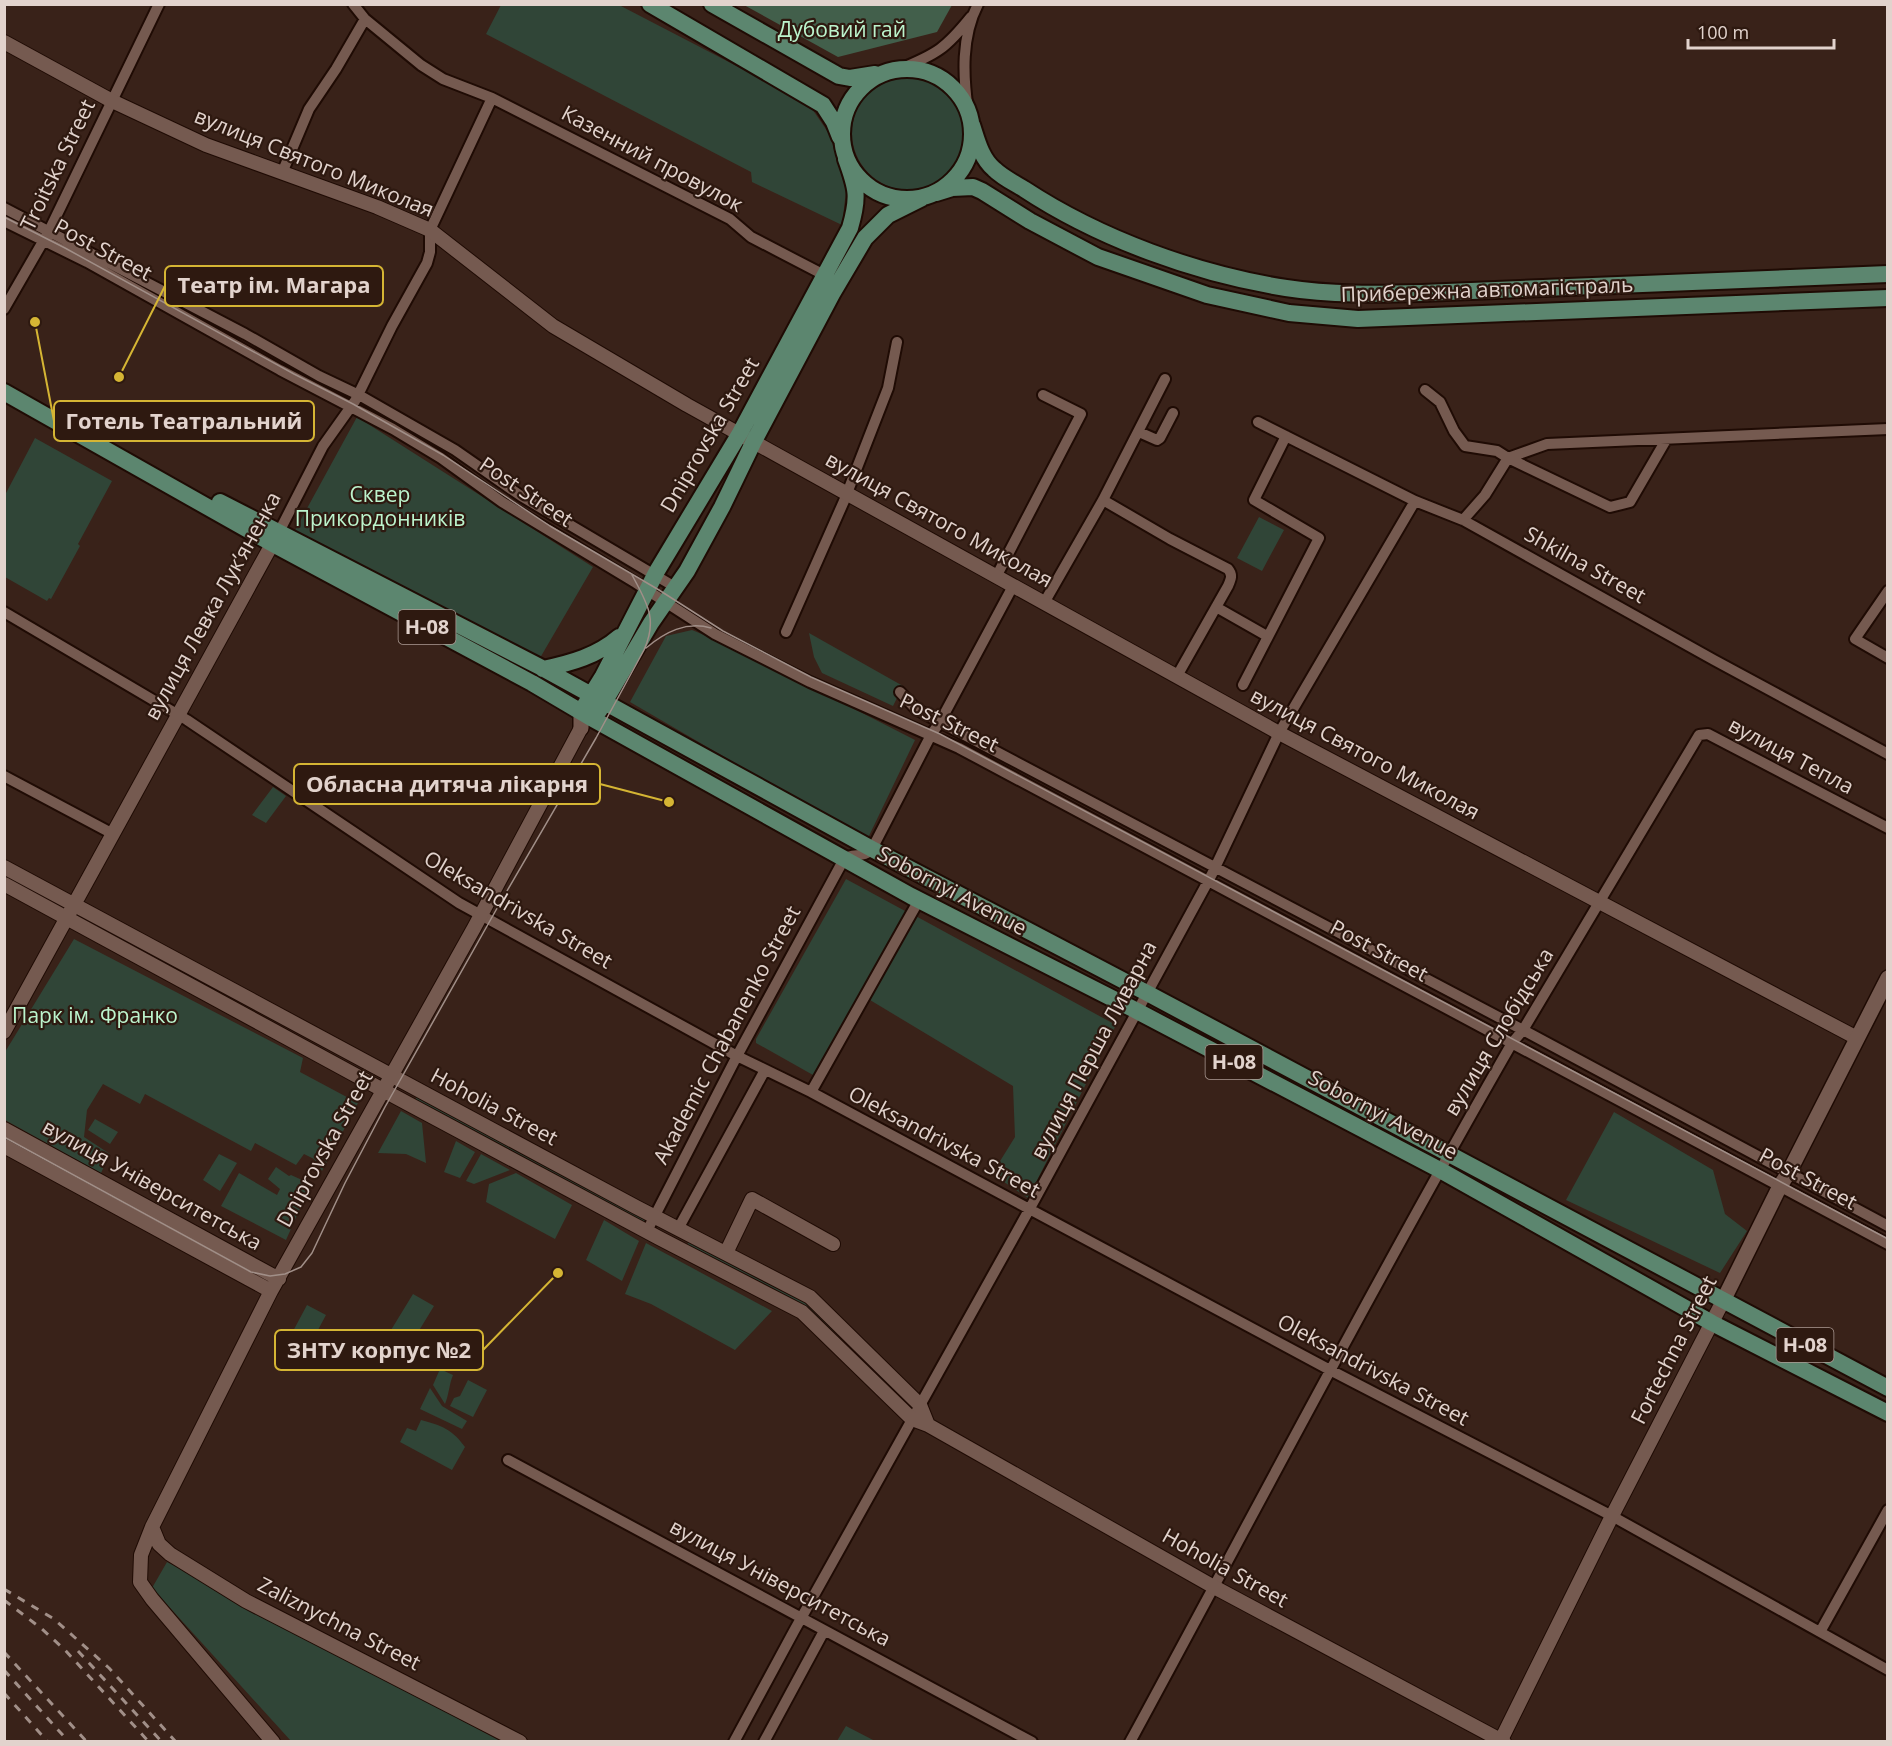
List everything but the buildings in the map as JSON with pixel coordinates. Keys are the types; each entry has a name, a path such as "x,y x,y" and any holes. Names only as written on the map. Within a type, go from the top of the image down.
{"main road":[{"path":"650,4 824,105 834,123 844,152"},
{"name":"Прибережна автомагістраль","path":"711,4 839,76 850,78 893,70 921,70 941,78 962,98 982,152 994,169 1050,206 1113,236 1216,273 1287,288 1359,294 1887,274"},
{"path":"844,152 842,129 844,114 851,101 860,88 872,79 893,70"},
{"path":"929,195 950,184 965,164 972,141 970,118"},
{"name":"Прибережна автомагістраль","path":"844,152 854,172 876,192 905,199 962,186 973,187 1030,221 1098,257 1207,295 1289,313 1358,319 1887,298"},
{"name":"Dniprovska Street","path":"585,720 664,602 682,580 722,507 747,437 824,274 850,228 857,203 857,191 844,152"},
{"name":"Dniprovska Street","path":"597,699 624,633 651,583 747,437 865,238 899,208 929,195"},
{"path":"1098,257 1114,255 1118,248 1113,236"},
{"path":"1136,271 1130,261 1133,253 1147,249"},
{"name":"Sobornyi Avenue","path":"4,391 276,538 532,683 585,720 919,900 1440,1170 1712,1323 1887,1413"},
{"name":"Sobornyi Avenue","path":"276,538 543,669 872,849 1887,1388"},
{"path":"543,669 565,664 605,649 624,633"},
{"name":"Fortechna Street","path":"1723,1301 1887,978"}],"street":[{"name":"Troitska Street","path":"4,309 46,236 159,4"},
{"name":"Казенний провулок","path":"353,4 364,19 443,79 492,98 730,219 751,237 838,283"},
{"path":"893,70 921,60 942,49 976,9"},
{"path":"970,118 964,65 976,9"},
{"path":"282,173 309,109 336,69 364,19"},
{"name":"вулиця Святого Миколая","path":"4,42 112,101 206,145 377,207 430,230 553,326 847,494 1279,733 1857,1038"},
{"name":"вулиця Левка Лукʼяненка","path":"4,1032 276,538 323,446 359,395 392,326 427,263 430,252 430,230 492,98"},
{"name":"Post Street","path":"4,208 87,262 270,365 351,406 441,458 502,502 651,583 675,587"},
{"name":"Post Street","path":"4,221 46,236 245,334 455,450 651,583 664,602 715,633 810,682 959,748 1887,1244"},
{"path":"786,632 847,494 888,388 897,342"},
{"path":"1044,603 1103,500 1165,379"},
{"path":"1425,390 1440,402 1454,431 1465,446 1497,451 1611,507 1619,507 1630,502 1666,440"},
{"path":"996,577 1081,414 1043,395"},
{"path":"1139,432 1157,440 1173,413"},
{"name":"Shkilna Street","path":"1258,422 1415,501 1463,520 1887,754"},
{"path":"1463,520 1485,495 1508,458 1547,444 1887,429"},
{"path":"1243,685 1319,538 1254,500 1286,436"},
{"path":"1103,500 1228,569 1231,573 1232,578 1177,676"},
{"name":"вулиця Перша Ливарна","path":"734,1742 1147,993 1214,868 1279,733 1415,501"},
{"path":"844,859 850,855 865,855 872,849 931,735 1013,586"},
{"path":"1887,591 1855,639 1887,658"},
{"path":"1216,607 1267,636"},
{"name":"Oleksandrivska Street","path":"4,612 178,714 480,915 737,1056 811,1092 1330,1370 1612,1516 1887,1670"},
{"name":"Post Street","path":"900,692 916,709 940,722 1523,1030 1887,1226"},
{"name":"Dniprovska Street","path":"273,1742 140,1582 141,1555 152,1527 271,1291 480,915 585,720"},
{"name":"вулиця Слобідська","path":"1130,1742 1330,1370 1512,1043 1523,1030 1693,742 1699,735 1708,734"},
{"name":"вулиця Тепла","path":"1708,734 1887,828"},
{"path":"4,776 113,834"},
{"name":"Akademic Chabanenko Street","path":"647,1231 737,1056 844,859"},
{"name":"Hoholia Street","path":"4,867 391,1076 810,1297 920,1405 928,1425"},
{"name":"Hoholia Street","path":"4,884 383,1090 802,1312 912,1419 928,1425 1214,1587 1502,1741"},
{"path":"811,1092 919,900"},
{"path":"678,1229 765,1070"},
{"name":"вулиця Університетська","path":"4,1129 279,1279"},
{"name":"вулиця Університетська","path":"4,1146 271,1291"},
{"path":"726,1254 752,1199 833,1244"},
{"name":"Fortechna Street","path":"1502,1741 1612,1516 1723,1301"},
{"name":"вулиця Університетська","path":"508,1460 1032,1742"},
{"path":"1820,1632 1887,1510"},
{"name":"Zaliznychna Street","path":"152,1527 159,1544 170,1554 246,1601 520,1742"},
{"path":"764,1742 824,1631"}],"green space":[{"path":"501,5 619,5 808,103 830,135 846,191 842,225 752,182 751,172 486,34"},
{"name":"Дубовий гай","path":"744,5 952,5 937,32 838,57"},
{"path":"909,76 931,80 949,93 962,111 966,133 962,155 949,173 931,186 909,190 887,186 869,173 856,155 852,133 856,111 869,93 887,80"},
{"name":"Сквер Прикордонників","path":"357,417 593,567 540,658 293,534"},
{"path":"35,438 112,481 78,544 80,546 51,599 47,601 5,577 5,495"},
{"path":"1259,517 1284,530 1262,571 1237,558"},
{"path":"692,630 731,646 915,740 867,840 630,702 666,636"},
{"path":"809,633 903,686 893,706 822,673 814,657"},
{"path":"273,787 286,796 266,823 252,815"},
{"path":"846,879 907,912 813,1075 756,1043 756,1039"},
{"path":"912,914 1116,1025 1028,1198 992,1174 1015,1137 1013,1086 865,997"},
{"name":"Парк ім. Франко","path":"74,939 303,1058 300,1072 358,1103 322,1171 314,1159 304,1154 296,1165 255,1143 251,1151 145,1094 140,1104 103,1084 87,1110 84,1137 110,1154 101,1173 5,1120 5,1052"},
{"path":"417,1096 648,1218 645,1224 414,1103"},
{"path":"401,1111 422,1123 426,1163 406,1154 378,1153"},
{"path":"1614,1112 1713,1170 1725,1214 1747,1231 1720,1273 1566,1200"},
{"path":"95,1119 118,1132 110,1144 88,1130"},
{"path":"456,1141 475,1152 460,1178 444,1172"},
{"path":"219,1154 237,1163 220,1191 203,1180"},
{"path":"481,1154 510,1170 474,1184 466,1181"},
{"path":"276,1167 289,1176 311,1184 286,1240 221,1206 239,1173 277,1195 280,1189 268,1179"},
{"path":"516,1173 572,1205 555,1239 486,1202 489,1184"},
{"path":"604,1220 639,1241 622,1281 586,1260"},
{"path":"689,1241 807,1302 900,1392 899,1399 803,1307 686,1247"},
{"path":"646,1243 772,1311 735,1350 651,1304 625,1294"},
{"path":"413,1294 434,1306 412,1342 391,1330"},
{"path":"307,1305 326,1315 311,1343 292,1333"},
{"path":"305,1351 320,1359 314,1371 298,1363"},
{"path":"440,1369 453,1375 445,1404 433,1385"},
{"path":"468,1380 487,1390 473,1417 450,1406 454,1398 460,1396"},
{"path":"430,1388 442,1406 467,1421 462,1429 420,1409"},
{"path":"421,1420 446,1429 465,1447 452,1470 400,1442 407,1428 416,1431"},
{"path":"167,1562 500,1741 291,1741 152,1588"},
{"path":"846,1726 875,1741 837,1741"}],"tram line":[{"path":"4,217 353,404 443,455 550,526 659,590 723,631 811,677 940,734 1888,1239"},
{"path":"4,1137 251,1272 270,1276 285,1274 301,1267 312,1253 385,1107 644,650 650,629 649,611 632,575"},
{"path":"646,648 676,629 693,626 711,628"}],"railway":[{"path":"4,1589 54,1619 109,1668 176,1742"},
{"path":"4,1600 65,1650 149,1742"},
{"path":"78,1651 162,1742"},
{"path":"4,1652 87,1742"},
{"path":"4,1670 69,1742"},
{"path":"4,1693 48,1742"}],"place":[{"name":"Готель Театральний","path":"35,322"},
{"name":"Театр ім. Магара","path":"119,377"},
{"name":"Обласна дитяча лікарня","path":"669,802"},
{"name":"ЗНТУ корпус №2","path":"558,1273"}]}
